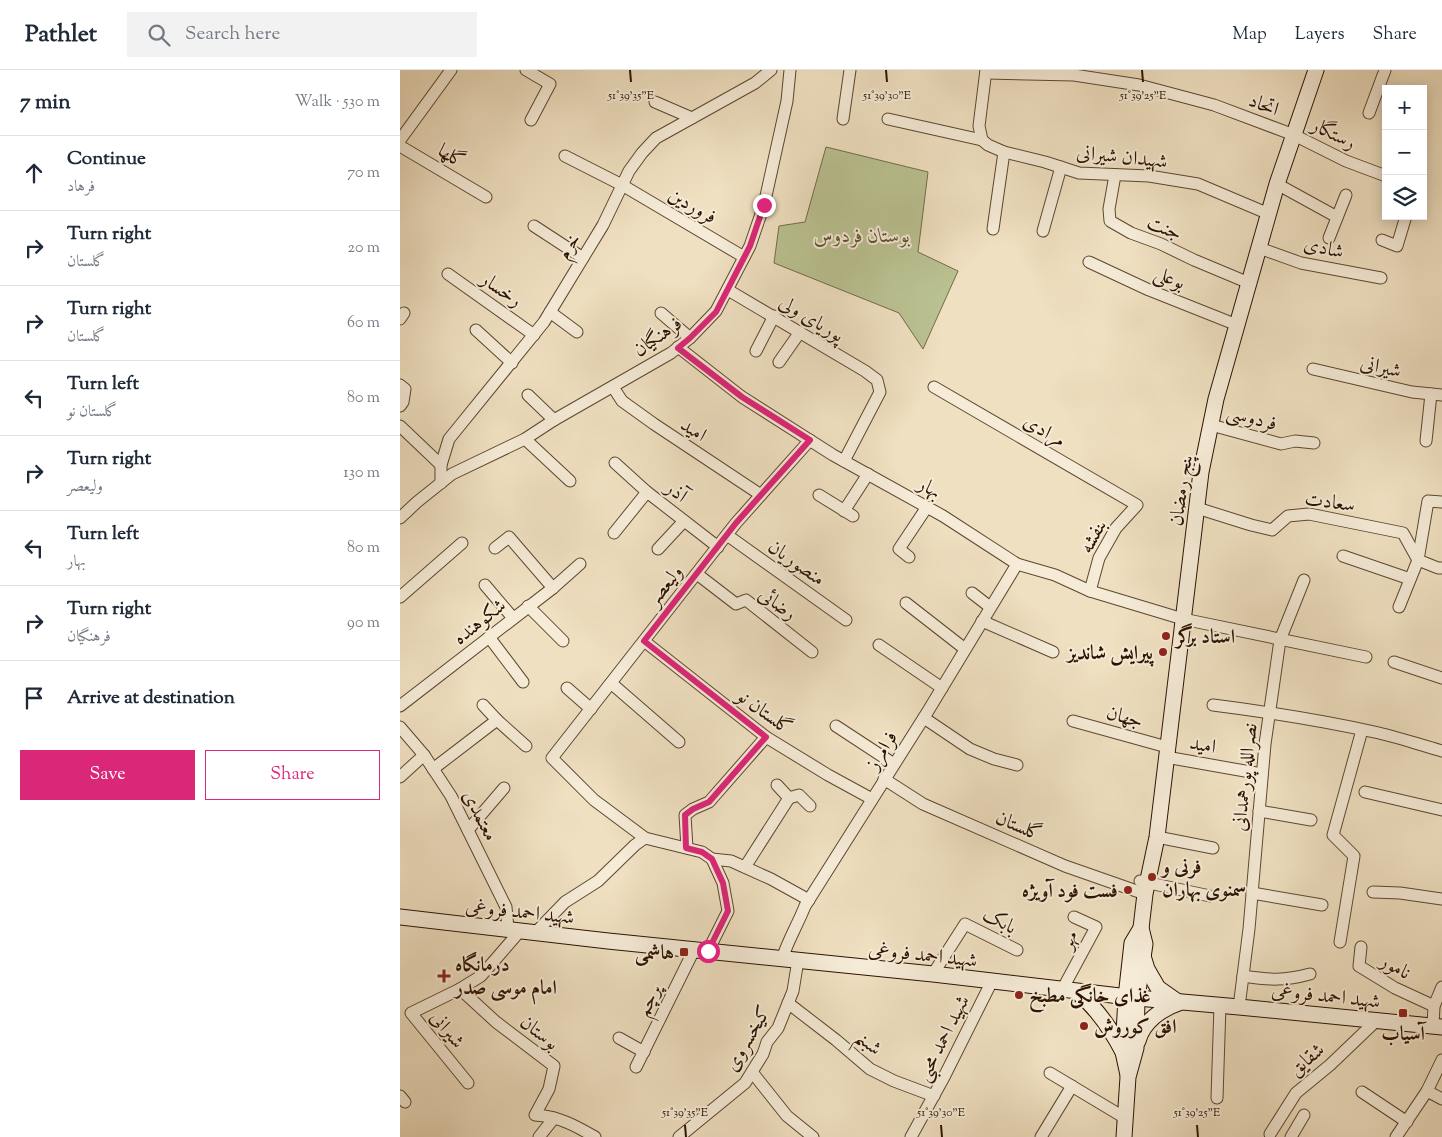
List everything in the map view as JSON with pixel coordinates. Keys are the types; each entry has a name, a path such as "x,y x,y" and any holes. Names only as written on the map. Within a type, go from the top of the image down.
{"main road":[{"name":"پنج رمضان","path":"1132,998 1145,944 1141,928 1144,886 1157,837 1197,508 1216,399 1278,184 1316,70"},
{"name":"شهید احمد فروغی","path":"400,917 933,974 1132,998 1376,1021 1439,1023"},
{"name":"پنج رمضان","path":"1132,998 1132,943 1141,928"},
{"path":"1143,956 1147,969 1158,988 1179,1002"},
{"path":"1070,991 1087,1001 1114,1035 1129,1050"},
{"path":"1124,1137 1132,998"},
{"path":"1129,1050 1148,1022 1167,1007 1179,1002"}],"street":[{"path":"400,140 451,70"},
{"path":"526,70 550,84 531,120"},
{"name":"خرم","path":"440,483 441,465 450,440 534,335 550,312 603,225 629,171 642,153 656,138 755,83 771,70"},
{"name":"فرهنگیان","path":"400,518 452,474 525,439 554,420 671,353 690,338 716,312 750,246 764,205 787,101 790,70"},
{"path":"843,119 850,70"},
{"path":"1369,113 1385,70"},
{"path":"982,140 979,126 986,72"},
{"name":"اتحاد","path":"986,72 1074,75 1139,85 1214,105 1294,135"},
{"path":"655,102 692,118"},
{"name":"شهیدان شیرانی","path":"888,118 982,140 988,145 1004,152 1046,162 1079,173 1149,176 1198,184 1269,214"},
{"name":"رستگار","path":"1294,135 1346,161 1383,175"},
{"name":"گلها","path":"400,146 486,197"},
{"path":"993,229 1004,152"},
{"name":"فروردین","path":"565,156 622,185 744,257"},
{"path":"1043,231 1061,168"},
{"name":"جنت","path":"1116,175 1109,209 1110,221 1131,233 1161,244 1249,283"},
{"path":"1278,184 1337,217"},
{"path":"1330,238 1346,195"},
{"path":"1382,240 1397,246 1405,220"},
{"path":"534,226 583,258"},
{"name":"شادی","path":"1259,248 1301,262 1381,278"},
{"name":"بوعلی","path":"1090,262 1149,290 1237,325"},
{"name":"رخسار","path":"448,274 534,335"},
{"name":"پوریای ولی","path":"728,290 774,316 877,380 880,392 844,461"},
{"path":"550,312 577,332"},
{"path":"661,313 690,338"},
{"path":"756,351 774,316"},
{"path":"476,330 512,362"},
{"path":"779,362 800,332"},
{"name":"بهار","path":"678,348 742,397 844,461 927,507 1017,564 1055,575 1090,591 1183,619 1366,657"},
{"name":"شیرانی","path":"1312,368 1412,392 1436,394"},
{"path":"400,385 405,389 400,406"},
{"name":"امید","path":"613,387 622,401 761,495"},
{"name":"مرادی","path":"934,387 1137,505"},
{"path":"1426,441 1436,394"},
{"path":"528,395 554,420"},
{"name":"فردوسی","path":"1211,425 1281,444 1295,441 1314,443"},
{"path":"400,426 441,465"},
{"path":"525,439 570,481"},
{"name":"ولیعصر","path":"645,838 594,800 552,758 696,574 761,495 810,440"},
{"name":"آذر","path":"615,463 648,492 718,547"},
{"path":"819,495 848,514 868,474"},
{"path":"614,534 648,492"},
{"path":"1399,607 1418,560 1428,501 1442,502"},
{"name":"بنفشه","path":"1090,591 1099,558 1116,528 1137,505"},
{"path":"909,558 899,549 927,507"},
{"name":"سعادت","path":"1197,508 1272,530 1288,516 1309,514 1403,533 1418,560"},
{"path":"658,549 684,521"},
{"name":"منصوریان","path":"727,536 846,620"},
{"path":"495,548 510,537 553,588"},
{"path":"400,597 462,543"},
{"path":"1343,556 1410,578"},
{"path":"1418,560 1442,568"},
{"name":"شکوهنده","path":"400,706 553,588 580,564"},
{"name":"فرامرز","path":"782,959 787,942 799,922 808,900 924,718 1017,564"},
{"name":"رضائی","path":"696,574 736,604 746,600 812,652"},
{"name":"نصرالله پورهمدانی","path":"1239,1007 1252,894 1269,712 1280,640 1304,580"},
{"path":"485,584 513,618"},
{"path":"972,593 990,607"},
{"path":"906,603 965,649"},
{"path":"528,606 562,641"},
{"path":"982,621 1052,652"},
{"path":"489,637 523,682"},
{"name":"گلستان نو","path":"644,641 766,737 828,775 872,798"},
{"path":"880,645 942,688"},
{"path":"1394,662 1442,678"},
{"path":"611,683 679,742"},
{"path":"567,688 591,709"},
{"path":"484,705 497,720 526,746"},
{"path":"1213,705 1340,724 1381,733 1442,751"},
{"path":"924,718 970,749 994,759 1017,765"},
{"path":"433,769 497,720"},
{"name":"جهان","path":"1073,721 1167,752"},
{"path":"836,726 894,764"},
{"name":"معتمدی","path":"400,728 424,755 451,796 506,908 514,930"},
{"path":"1340,942 1354,856 1333,835 1362,730"},
{"path":"686,848 685,815 709,802 766,737"},
{"name":"امید","path":"1167,752 1262,774"},
{"path":"400,776 424,755"},
{"name":"گلستان","path":"884,779 923,804 1065,866 1144,886 1210,896"},
{"path":"777,785 789,798"},
{"path":"468,830 504,788"},
{"path":"1365,792 1442,810"},
{"path":"744,867 789,798 799,795 810,806"},
{"path":"1259,811 1311,820"},
{"path":"1157,837 1214,848"},
{"path":"536,932 565,902 598,881 635,845 645,838 702,852 712,859 731,861 771,879 808,900"},
{"name":"پرچم","path":"636,1068 701,950 728,911 723,883 712,859"},
{"path":"1373,892 1400,893 1442,899"},
{"path":"1252,894 1322,905"},
{"name":"مهر","path":"1070,991 1096,927 1074,917"},
{"name":"بابک","path":"933,974 965,924 1018,950"},
{"name":"شیرانی","path":"468,1084 411,1012 460,989 481,976 514,930"},
{"name":"نامور","path":"1362,947 1359,966 1395,988 1434,1006"},
{"name":"کیخسروی","path":"679,1137 745,1083 778,1028 793,991 798,960"},
{"path":"1243,976 1263,979 1289,979 1310,974"},
{"name":"شهید احمد محبی","path":"914,1136 992,982"},
{"path":"1439,1023 1434,1006 1442,987"},
{"name":"بوستان","path":"460,989 496,1022 554,1066 549,1090 535,1115 549,1116 576,1126 595,1137"},
{"name":"شبنم","path":"788,1003 870,1069 894,1081 934,1096"},
{"path":"1217,1098 1220,1006"},
{"name":"شقایق","path":"1270,1134 1296,1093 1330,1065 1376,1021"},
{"path":"619,1038 644,1052"},
{"path":"1396,1137 1427,1091 1442,1060"},
{"path":"752,1072 787,1116 813,1137"},
{"path":"1050,1073 1124,1118"},
{"path":"1041,1137 1072,1086"},
{"path":"1427,1091 1442,1099"},
{"path":"1362,1092 1407,1122"},
{"path":"1290,1137 1304,1115"},
{"path":"539,1137 554,1118"}],"green space":[{"name":"بوستان فردوس","path":"826,147 928,172 918,252 958,271 923,349 899,313 774,263 779,226 805,222"}],"place":[{"name":"استاد برگر","path":"1166,636"},
{"name":"پیرایش شاندیز","path":"1163,652"},
{"name":"فرنی و سمنوی بهاران","path":"1152,877"},
{"name":"فست فود آویژه","path":"1128,890"},
{"name":"هاشمی","path":"684,952"},
{"name":"درمانگاه امام موسی صدر","path":"444,976"},
{"name":"غذای خانگی مطبخ","path":"1019,995"},
{"name":"آسیاب","path":"1403,1013"},
{"name":"افق کوروش","path":"1084,1026"}],"route":[{"path":"708,951 728,911 723,883 712,859 702,852 686,848 685,815 709,802 766,737 644,641 736,523 810,440 742,397 678,348 716,312 750,246 764,205"}]}
